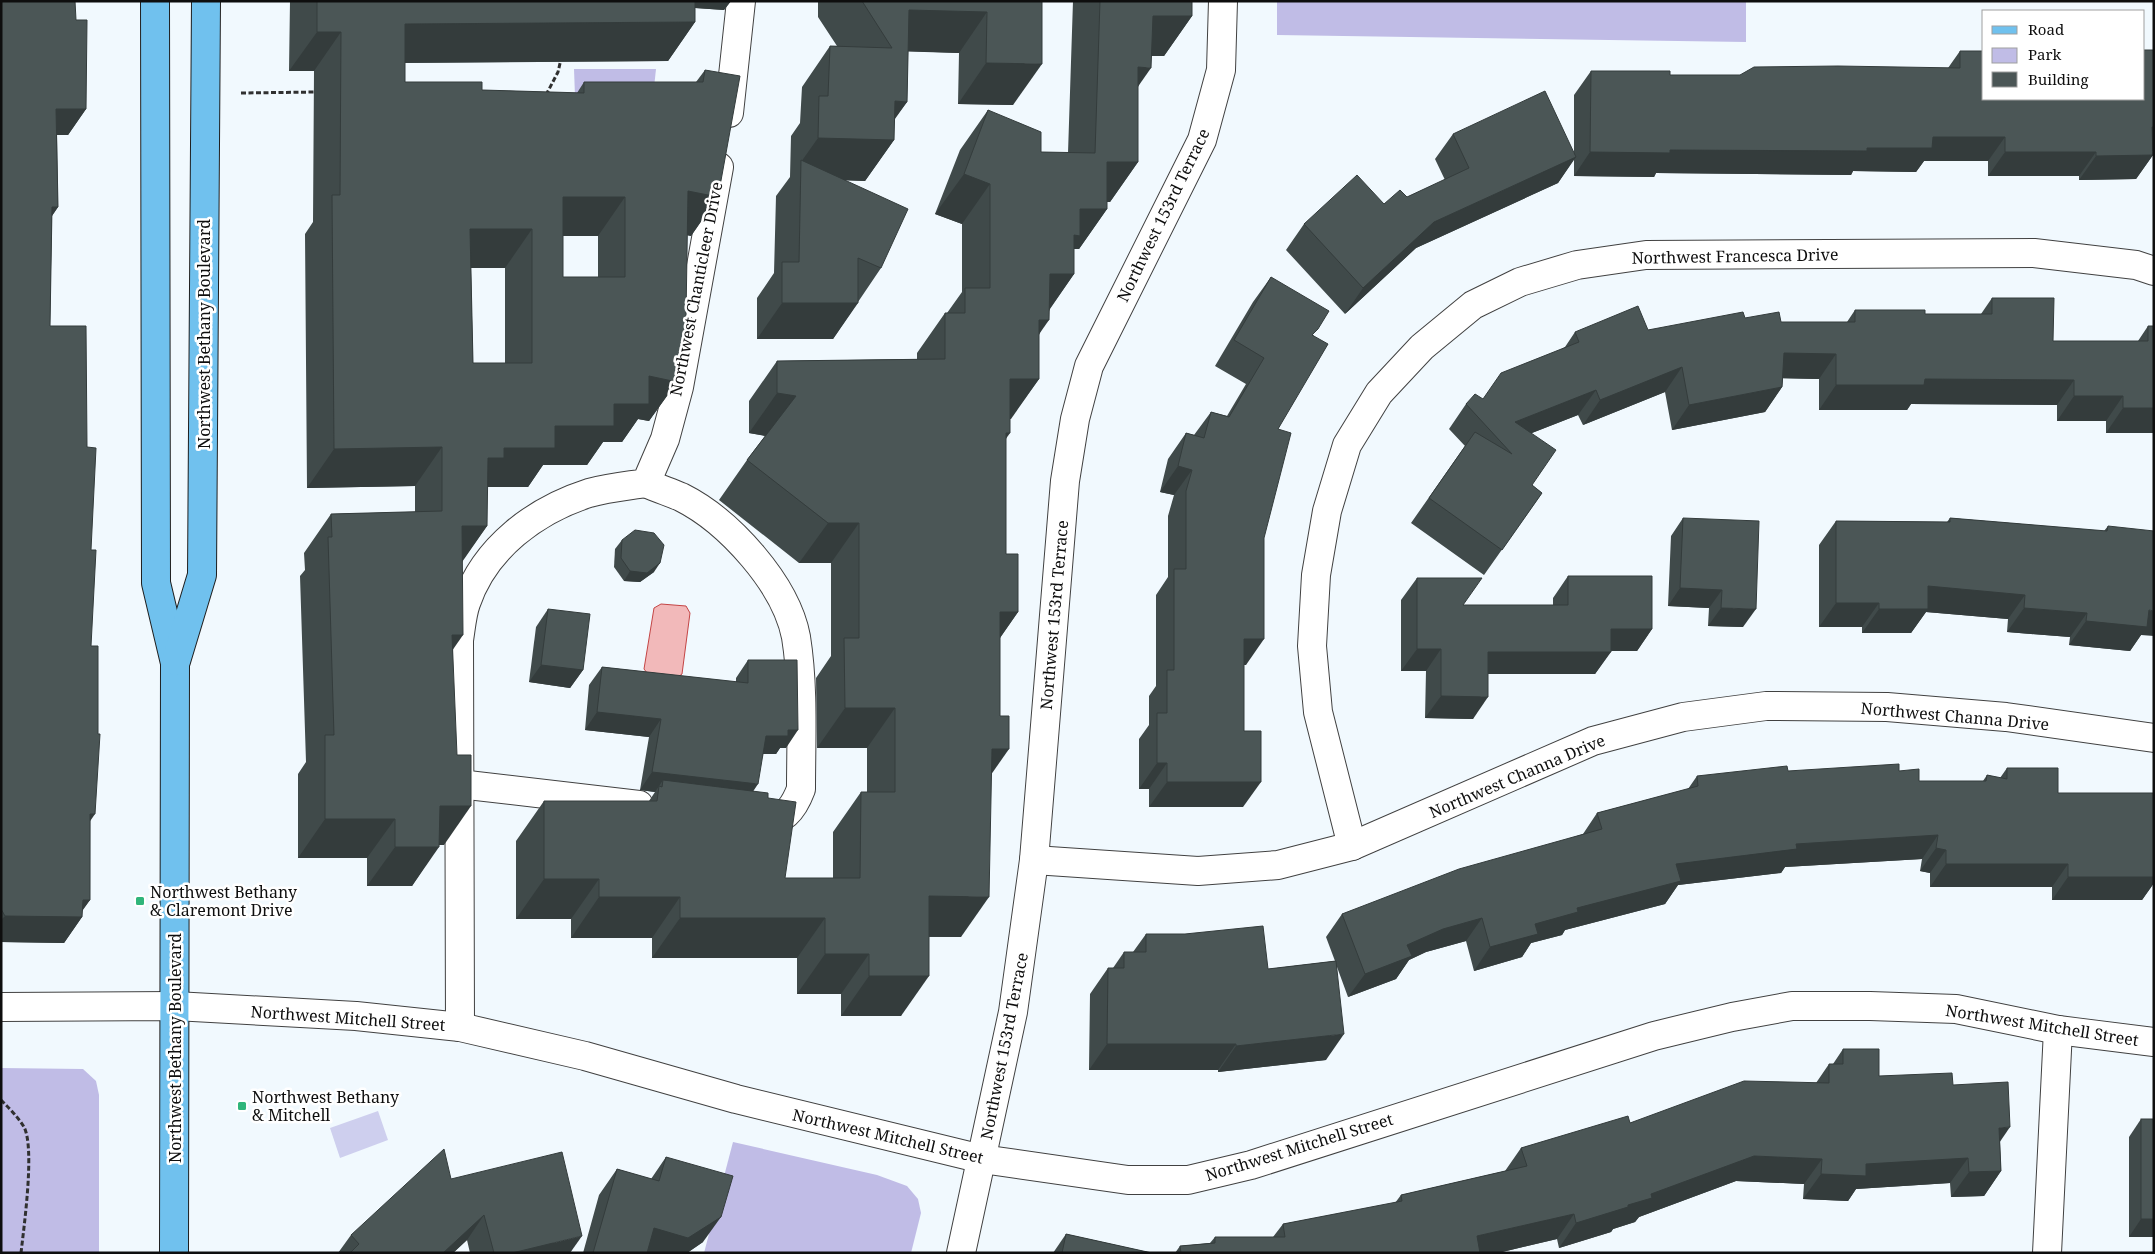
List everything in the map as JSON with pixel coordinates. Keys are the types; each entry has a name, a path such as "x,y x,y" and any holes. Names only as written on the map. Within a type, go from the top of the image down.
{"main road":[{"name":"Northwest Bethany Boulevard","path":"155,1 156,582 175,662 174,1253"},
{"name":"Northwest Bethany Boulevard","path":"175,662 202,575 206,1"}],"street":[{"name":"Northwest Chanticleer Drive","path":"646,483 665,439 680,387 731,101 741,1"},
{"name":"Northwest 153rd Terrace","path":"961,1253 1014,1012 1034,860 1065,481 1075,419 1089,366 1202,140 1221,70 1223,1"},
{"name":"Northwest Francesca Drive","path":"1352,846 1318,712 1312,646 1316,575 1327,511 1347,445 1378,394 1422,346 1473,305 1520,282 1577,265 1646,255 2034,253 2136,265 2154,271"},
{"path":"460,1027 459,640 465,603 479,576 494,553 524,524 558,505 591,493 646,483 682,498 741,542 766,571 784,602 796,636 800,685 801,790 796,803 784,816 772,820 742,817"},
{"name":"Northwest Channa Drive","path":"1034,860 1198,872 1278,866 1352,846 1593,741 1683,717 1766,706 1887,707 2006,717 2154,738"},
{"path":"459,784 664,808"},
{"name":"Northwest Mitchell Street","path":"1,1007 175,1006 356,1016 460,1027 585,1056 736,1099 982,1159 1128,1180 1188,1180 1251,1165 1654,1036 1732,1017 1792,1006 1956,1009 2058,1030 2154,1042"},
{"path":"2048,1253 2058,1030"}],"path":[{"path":"552,98 544,97 558,72 561,50"},
{"path":"205,93 326,92"},
{"path":"1,1100 24,1127 28,1140 27,1191 21,1253"}],"green space":[{"path":"1277,1 1746,1 1746,42 1277,35"},
{"path":"574,69 656,69 653,97 575,96"},
{"path":"1,1068 83,1069 96,1081 99,1095 99,1253 1,1253"},
{"path":"733,1142 877,1175 907,1186 918,1199 921,1213 911,1253 704,1253"}],"shaded area":[{"path":"661,604 686,606 690,613 682,674 674,680 651,678 644,669 654,608"},
{"path":"378,1111 388,1140 340,1158 330,1128"}],"building":[{"path":"1,1 75,1 76,20 87,20 86,109 56,109 58,207 52,207 50,326 86,326 87,447 96,448 91,550 96,550 91,646 98,646 98,734 100,734 95,814 90,814 90,900 83,900 82,917 5,916 1,909"},
{"path":"317,1 695,1 695,22 405,24 405,82 482,82 482,90 584,93 584,82 703,82 705,70 740,76 718,197 688,191 686,316 692,318 677,382 649,376 649,404 614,404 614,426 555,426 555,448 504,448 504,458 488,458 487,526 462,526 463,635 452,635 457,755 471,755 471,806 440,806 439,847 395,847 395,819 325,819 325,735 334,735 328,537 332,537 331,514 442,511 442,447 334,449 332,195 340,195 341,32 317,32","holes":["563,197 625,197 625,277 563,277","470,229 532,229 532,363 473,363"]},
{"path":"862,1 1042,1 1042,64 986,63 987,12 909,10 907,102 895,101 894,140 818,138 819,96 828,96 830,46 892,48"},
{"path":"1100,1 1192,1 1192,16 1153,16 1151,68 1138,67 1138,162 1107,162 1107,209 1080,209 1080,236 1074,235 1074,274 1050,274 1049,320 1039,320 1039,379 1010,379 1010,433 1006,433 1006,554 1018,554 1018,612 1000,612 1000,716 1009,716 1009,749 992,749 989,897 929,896 929,976 869,976 869,954 825,954 825,918 680,918 680,897 599,897 599,879 544,879 544,801 657,801 659,786 662,787 663,780 768,793 768,798 796,802 785,878 860,878 861,792 895,792 895,708 845,708 844,638 859,638 859,523 828,523 747,460 796,396 777,393 777,361 945,359 945,313 965,313 965,288 990,288 990,184 964,174 988,110 1041,132 1041,152 1095,153"},
{"path":"2145,50 2154,50 2153,155 2096,156 2096,152 2005,152 2005,137 1933,137 1932,148 1867,148 1867,151 1670,150 1670,153 1590,152 1591,71 1670,71 1670,75 1740,75 1754,67 1960,68 1960,51 1982,51 1982,100 2145,100"},
{"path":"1545,91 1576,157 1434,222 1363,288 1304,224 1357,175 1384,204 1400,190 1407,197 1469,168 1453,134"},
{"path":"801,160 908,209 881,268 858,258 858,303 782,303 782,262 799,262"},
{"path":"1271,277 1329,311 1312,335 1328,344 1278,429 1291,433 1264,538 1264,639 1244,639 1244,731 1261,731 1261,782 1167,782 1167,763 1157,763 1157,713 1167,713 1167,670 1174,670 1174,569 1186,569 1186,491 1192,470 1178,466 1186,433 1204,438 1211,412 1229,417 1264,358 1234,340"},
{"path":"1992,298 2054,298 2053,341 2148,341 2148,326 2154,326 2154,408 2123,408 2123,396 2074,396 2074,380 1925,379 1924,385 1836,385 1836,354 1784,353 1782,387 1689,405 1682,367 1600,400 1596,390 1515,422 1556,450 1532,485 1542,493 1502,550 1429,498 1475,432 1512,454 1466,404 1475,394 1483,399 1501,373 1579,342 1575,332 1638,306 1648,330 1743,312 1745,318 1779,312 1781,322 1855,322 1855,310 1925,310 1925,314 1992,314"},
{"path":"1683,518 1759,521 1756,609 1721,608 1722,590 1680,588"},
{"path":"1950,518 2107,531 2108,526 2154,531 2154,611 2149,610 2147,627 2086,621 2087,613 2024,608 2025,595 1928,586 1928,609 1879,609 1879,603 1836,603 1836,521 1950,522"},
{"path":"635,530 654,533 664,545 660,563 647,573 630,571 621,558 622,540"},
{"path":"1568,576 1652,576 1652,629 1611,629 1611,652 1488,652 1488,697 1441,696 1441,649 1417,649 1417,578 1482,578 1463,605 1568,605"},
{"path":"548,609 590,614 583,670 541,665"},
{"path":"748,660 797,660 798,730 788,730 788,736 766,736 758,784 652,772 661,719 597,712 602,667 748,683"},
{"path":"1899,764 1899,771 1919,769 1919,781 1986,781 1987,775 2007,779 2007,768 2058,768 2058,793 2154,793 2154,877 2068,877 2068,864 1946,864 1946,850 1936,848 1938,835 1796,844 1797,849 1676,864 1681,881 1577,908 1578,912 1535,924 1538,934 1490,947 1482,918 1443,929 1407,945 1412,956 1365,974 1342,914 1459,869 1602,829 1597,813 1698,786 1697,776 1787,766 1788,771"},
{"path":"1263,926 1268,969 1336,961 1344,1034 1236,1046 1236,1044 1107,1044 1108,968 1124,968 1124,952 1146,952 1146,934 1185,934"},
{"path":"1843,1049 1879,1049 1879,1076 1952,1073 1953,1085 2008,1082 2010,1127 1999,1128 2001,1171 1969,1172 1968,1158 1866,1164 1866,1176 1821,1174 1822,1159 1754,1156 1651,1194 1652,1198 1576,1223 1574,1214 1477,1236 1480,1253 1181,1253 1180,1246 1215,1243 1215,1237 1285,1237 1283,1224 1402,1201 1401,1195 1527,1166 1521,1148 1628,1116 1630,1123 1744,1081 1829,1083 1829,1064 1843,1064"},
{"path":"2141,1119 2154,1119 2154,1219 2141,1219"},
{"path":"444,1149 451,1179 562,1152 582,1236 512,1253 494,1253 484,1215 443,1253 350,1253 359,1244 351,1235"},
{"path":"666,1157 733,1176 721,1217 688,1238 654,1228 647,1253 593,1253 617,1169 659,1181"},
{"path":"1066,1234 1152,1253 1062,1253"}],"place":[{"name":"Northwest Bethany & Claremont Drive","path":"140,901"},
{"name":"Northwest Bethany & Mitchell","path":"242,1106"}]}
